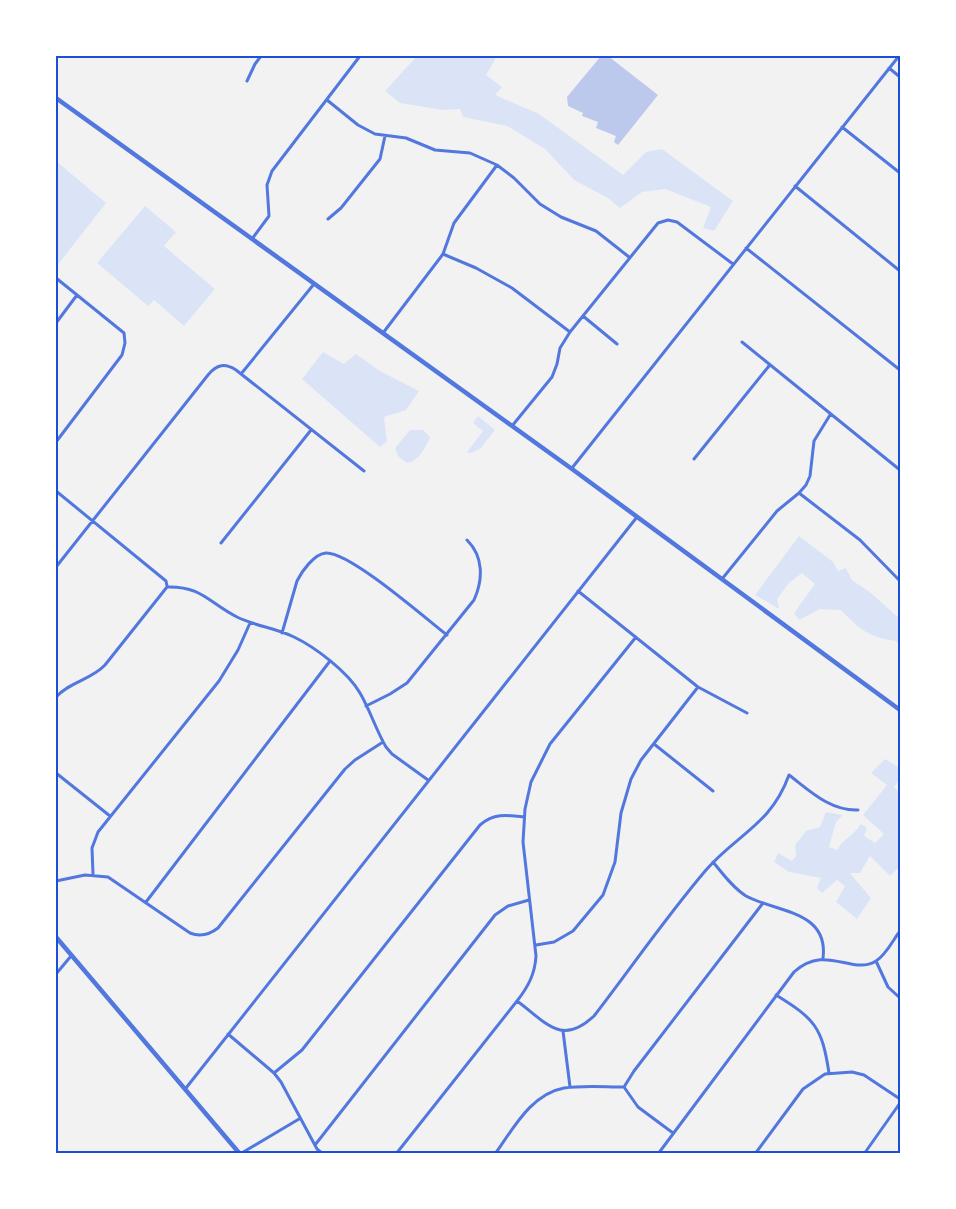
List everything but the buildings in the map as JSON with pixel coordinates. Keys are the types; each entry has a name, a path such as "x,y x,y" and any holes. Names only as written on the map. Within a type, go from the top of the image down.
{"street":[{"path":"247,81 261,56"},
{"path":"252,239 269,216 267,185 272,171 360,56"},
{"path":"572,469 899,56"},
{"path":"889,68 900,77"},
{"path":"56,98 572,469 900,710"},
{"path":"327,100 358,125 375,134 406,138 435,150 470,153 497,165 540,204 561,217 596,231 629,257"},
{"path":"842,127 900,173"},
{"path":"328,219 340,208 380,159 385,136"},
{"path":"383,333 443,254 454,224 497,165"},
{"path":"795,186 900,271"},
{"path":"512,426 552,377 560,348 570,332 654,226 668,220 677,222 733,264"},
{"path":"746,248 900,370"},
{"path":"443,254 476,268 512,288 570,332"},
{"path":"56,278 124,333 124,350 56,442"},
{"path":"241,374 314,284"},
{"path":"56,323 77,295"},
{"path":"583,316 617,344"},
{"path":"742,342 900,470"},
{"path":"56,567 213,369 222,365 227,365 241,374 364,471"},
{"path":"694,459 769,366"},
{"path":"722,580 777,512 806,485 810,476 814,441 831,415"},
{"path":"221,543 311,430"},
{"path":"56,491 166,581 167,587 105,665 92,676 67,687 56,695"},
{"path":"799,493 860,540 900,581"},
{"path":"186,1088 637,517"},
{"path":"366,706 407,682 470,607 480,584 477,553 467,540"},
{"path":"282,633 300,574 317,557 327,553 353,563 447,635"},
{"path":"167,587 183,586 192,589 250,623 304,642 330,661 351,680 383,742 392,754 428,780"},
{"path":"578,591 698,687 747,713"},
{"path":"93,874 94,840 110,816 219,681 238,650 250,623"},
{"path":"396,1154 525,990 535,968 535,945 524,842 524,817 531,782 546,751 636,637"},
{"path":"146,902 330,661"},
{"path":"535,945 554,942 573,931 603,895 615,862 621,813 631,779 642,760 698,687"},
{"path":"56,881 93,874 116,881 190,933 201,935 213,932 345,769 360,756 383,742"},
{"path":"654,744 713,791"},
{"path":"56,773 110,816"},
{"path":"517,1001 554,1028 563,1031 576,1030 594,1016 713,862 764,818 779,798 789,775 829,804 842,810 858,810"},
{"path":"274,1073 302,1050 480,825 498,815 524,817"},
{"path":"713,862 740,892 763,903 792,911 808,921 822,941 823,958"},
{"path":"315,1145 495,915 508,906 529,900"},
{"path":"624,1087 763,903"},
{"path":"658,1154 800,966 823,958 862,965 876,961 900,931"},
{"path":"56,937 240,1154 299,1119"},
{"path":"56,974 71,956"},
{"path":"876,961 888,987 900,998"},
{"path":"776,995 800,1010 814,1023 822,1040 829,1073"},
{"path":"563,1031 570,1087"},
{"path":"228,1034 274,1073 281,1082 299,1119 323,1154"},
{"path":"755,1154 803,1089 816,1078 829,1073 852,1072 864,1075 900,1101 864,1154"},
{"path":"495,1154 538,1099 555,1090 570,1087 624,1087"},
{"path":"624,1087 638,1107 673,1133"}],"shaded area":[{"path":"417,56 497,56 486,75 502,87 495,95 539,114 623,175 646,152 662,149 733,201 714,231 703,228 711,207 665,189 642,192 620,208 608,198 574,180 545,149 507,126 463,117 460,109 443,110 400,103 385,91"},
{"path":"56,161 106,203 56,267"},
{"path":"145,206 176,232 164,246 215,289 184,326 154,300 148,306 97,263"},
{"path":"323,352 344,364 356,354 380,371 419,391 406,410 384,417 387,441 380,447 302,379"},
{"path":"478,416 495,430 480,449 471,453 467,452 483,431 473,423"},
{"path":"410,430 423,430 430,437 418,457 407,463 398,456 395,448"},
{"path":"799,536 833,562 838,571 846,568 852,580 871,593 900,619 900,647 896,641 865,631 841,610 820,609 799,620 794,613 815,584 802,573 789,583 777,599 779,609 755,595"},
{"path":"885,759 900,768 900,779 894,787 900,793 900,853 898,855 900,866 890,876 870,856 860,873 850,873 871,898 857,919 836,902 845,886 837,880 822,893 817,888 821,878 789,872 774,862 778,853 792,861 796,856 795,845 806,831 820,827 826,812 843,815 836,822 829,847 837,850 861,824 867,828 864,836 875,843 884,834 863,815 887,785 871,773"}]}
